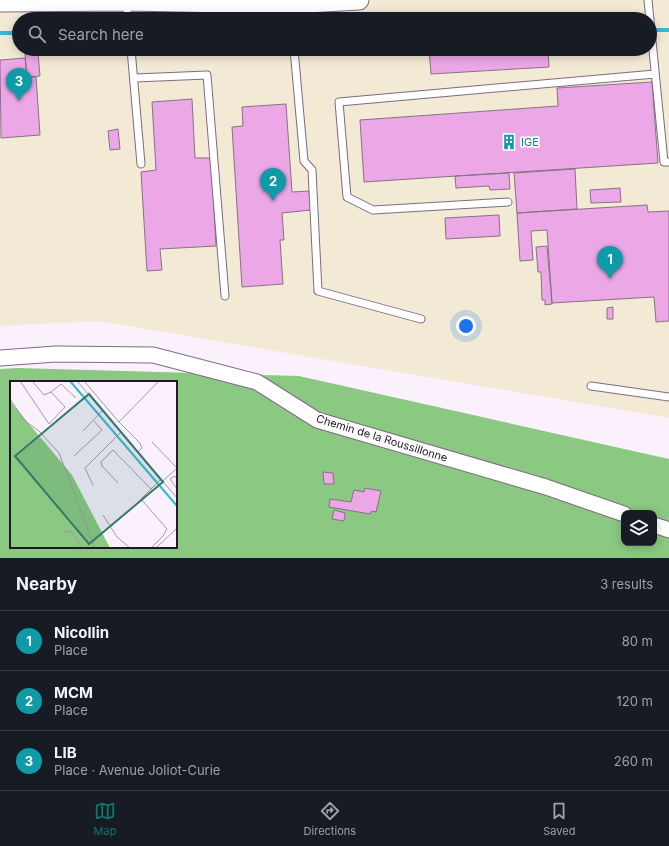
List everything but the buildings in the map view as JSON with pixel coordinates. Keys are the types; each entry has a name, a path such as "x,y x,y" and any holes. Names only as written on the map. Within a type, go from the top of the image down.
{"street":[{"path":"296,12 359,0"},
{"path":"0,2 70,1 127,10 236,12"},
{"name":"Chemin de la Roussillonne","path":"0,358 56,354 153,355 257,382 317,420 546,487 621,513"},
{"path":"657,526 669,530"}],"lane":[{"path":"648,0 650,12"},
{"path":"133,56 141,164"},
{"path":"295,56 304,161 312,170 318,291 421,319"},
{"path":"653,56 664,162 669,162"},
{"path":"508,202 373,210 347,197 339,102 655,74"},
{"path":"135,78 207,75 225,296"},
{"path":"591,386 669,397"}],"shaded area":[{"path":"0,0 669,0 669,418 99,321 0,326"}],"green space":[{"path":"18,368 299,376 669,459 669,558 0,558 0,369"}],"waterway":[{"path":"657,30 669,30"},
{"path":"0,33 12,33"}],"place":[{"name":"LIB","path":"19,101"},
{"name":"IGE","path":"509,142"},
{"name":"MCM","path":"273,201"},
{"name":"Nicollin","path":"610,279"}]}
